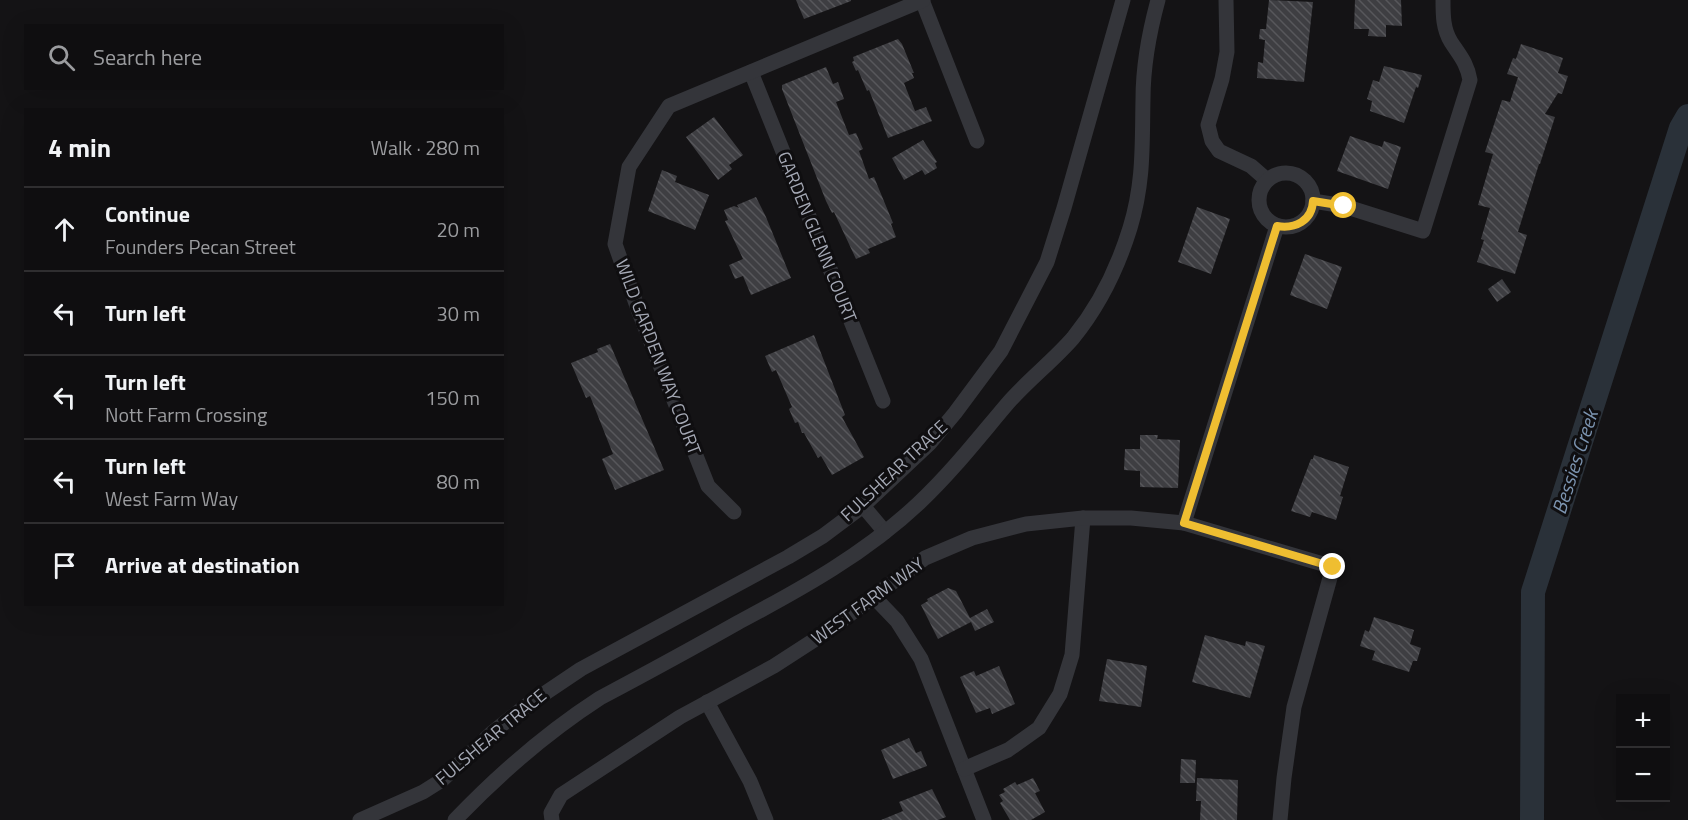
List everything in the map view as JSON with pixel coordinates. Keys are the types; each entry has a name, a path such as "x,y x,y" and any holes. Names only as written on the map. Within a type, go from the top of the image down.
{"street":[{"name":"FULSHEAR TRACE","path":"364,820 423,792 442,780 523,708 581,669 788,558 823,536 863,506 930,443 956,413 1001,351 1047,262 1065,208 1122,0"},
{"name":"FULSHEAR TRACE","path":"455,820 505,771 570,718 600,698 807,586 885,532 955,468 1008,404 1073,338 1091,313 1120,257 1139,192 1143,161 1146,49 1158,0"},
{"path":"1226,0 1227,52 1222,80 1208,125 1212,141 1219,151 1251,166 1267,180"},
{"path":"1313,201 1344,206 1423,231 1470,80 1468,66 1450,40 1443,19 1443,0"},
{"path":"919,2 977,141"},
{"name":"WILD GARDEN WAY COURT","path":"734,512 708,486 639,312 615,244 629,167 669,106 919,2"},
{"name":"GARDEN GLENN COURT","path":"751,72 883,401"},
{"path":"1286,173 1295,174 1306,182 1311,189 1313,201 1310,212 1300,224 1291,227 1277,226 1265,217 1259,201 1262,188 1267,180 1286,173"},
{"path":"1184,523 1277,226"},
{"path":"863,506 885,532"},
{"path":"964,769 1008,750 1039,728 1060,694 1072,655 1083,518"},
{"name":"WEST FARM WAY","path":"552,816 561,795 680,717 774,666 825,633 925,558 972,538 1026,524 1083,518 1131,518 1184,523 1333,567 1294,707 1280,820"},
{"path":"874,597 897,621 921,659 984,820"},
{"path":"707,702 750,781 766,820"}],"building":[{"path":"796,0 851,0 851,1 804,19"},
{"path":"1269,0 1313,2 1304,82 1257,78 1258,62 1263,63 1265,40 1259,39 1260,29 1266,29"},
{"path":"1355,0 1401,0 1402,26 1386,25 1386,37 1368,36 1369,29 1354,29"},
{"path":"898,39 914,73 912,73 914,78 904,83 915,111 926,107 932,121 888,138 869,90 867,91 852,62 853,57"},
{"path":"1521,44 1563,58 1558,73 1568,76 1562,94 1558,93 1545,114 1555,117 1518,232 1527,235 1515,274 1477,262 1490,208 1478,205 1493,154 1485,152 1502,100 1510,102 1518,77 1507,74 1513,58 1516,59"},
{"path":"1384,66 1422,75 1404,123 1370,111 1372,101 1367,99 1373,80 1379,82"},
{"path":"826,67 833,84 838,82 844,99 836,102 849,135 856,133 863,149 859,151 869,179 874,177 893,223 891,224 896,237 868,249 870,253 856,259 834,212 832,213 826,201 782,89 782,85"},
{"path":"714,117 743,155 729,165 732,169 718,180 686,137"},
{"path":"1350,136 1382,147 1384,141 1401,147 1388,189 1337,171"},
{"path":"923,140 937,162 935,163 937,168 925,175 922,170 904,180 892,158"},
{"path":"662,170 677,176 675,182 709,195 695,230 648,211"},
{"path":"756,197 791,278 751,295 743,276 735,279 729,265 743,259 725,221 728,220 724,210 734,206 739,208 737,205"},
{"path":"1197,207 1230,219 1211,274 1178,262"},
{"path":"1305,254 1342,267 1327,309 1290,295"},
{"path":"1502,279 1511,292 1497,302 1488,289"},
{"path":"814,335 845,415 842,417 864,457 832,475 821,456 818,458 802,433 798,422 795,423 789,409 792,407 776,370 772,372 765,356"},
{"path":"610,344 664,470 615,490 602,459 613,454 590,396 586,398 571,363 598,352 597,349"},
{"path":"1140,435 1158,435 1157,439 1180,440 1178,488 1140,487 1140,471 1124,470 1125,449 1140,449"},
{"path":"1314,455 1349,467 1340,496 1343,497 1336,520 1312,512 1310,517 1291,511"},
{"path":"948,588 956,591 970,618 987,609 994,622 975,631 971,622 938,639 921,605 928,601 927,599"},
{"path":"1374,617 1414,630 1410,644 1421,648 1417,661 1413,661 1409,672 1372,660 1375,651 1360,646 1365,630 1369,632"},
{"path":"1205,635 1245,646 1246,641 1265,646 1250,698 1192,682"},
{"path":"1107,659 1147,666 1141,707 1099,701"},
{"path":"999,666 1015,704 992,714 990,708 976,713 960,677 974,671 976,676"},
{"path":"909,738 916,753 921,751 927,766 893,779 881,750"},
{"path":"1181,759 1196,760 1195,783 1180,783"},
{"path":"1033,778 1040,791 1035,793 1045,812 1031,820 1010,820 1000,803 1003,801 999,795 1005,792 1003,789 1015,782 1017,785"},
{"path":"1197,778 1238,780 1237,820 1200,820 1201,801 1196,801"},
{"path":"932,789 946,817 938,820 881,820 903,811 899,802"}],"waterway":[{"name":"Bessies Creek","path":"1532,820 1533,592 1681,128 1688,116"}],"route":[{"path":"1333,567 1184,523 1277,226 1291,227 1300,224 1310,212 1313,201 1344,206"}]}
